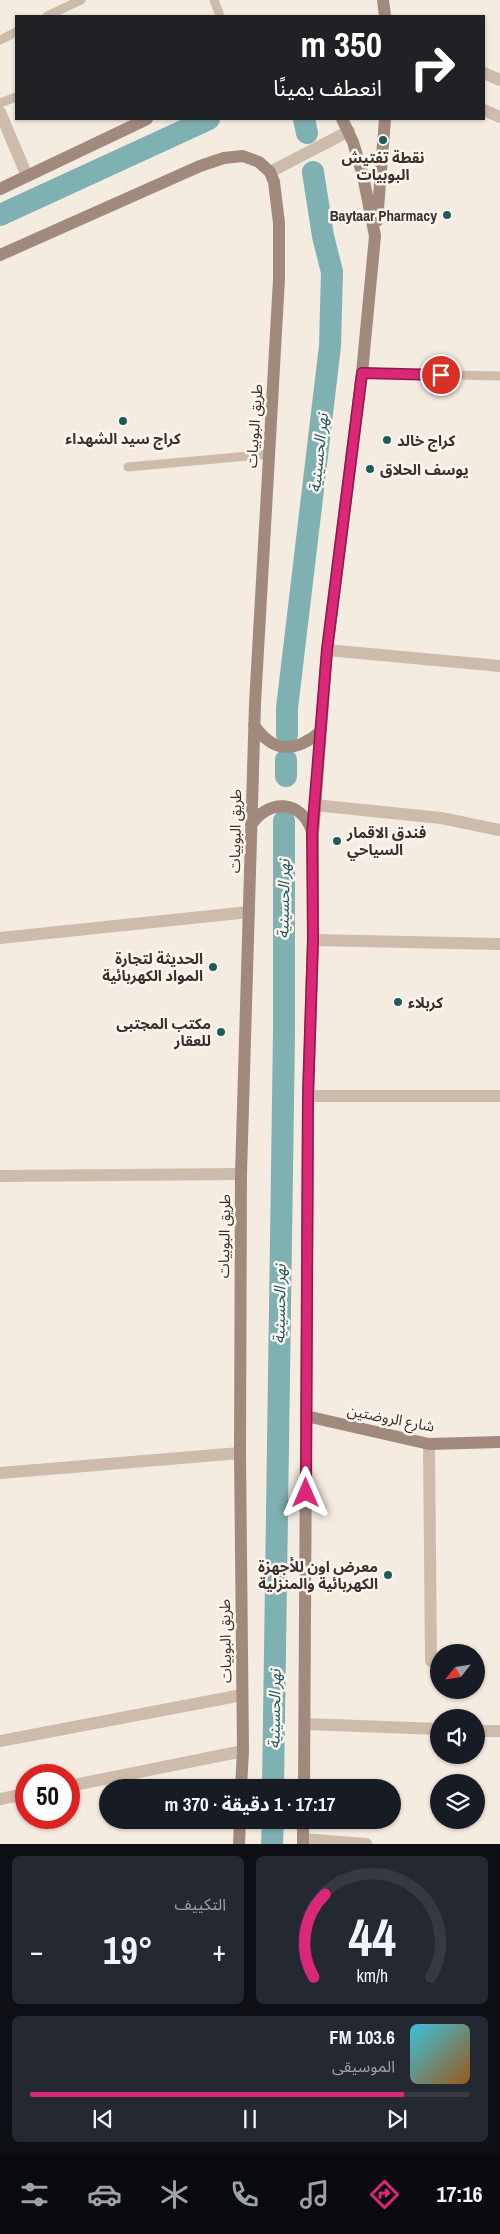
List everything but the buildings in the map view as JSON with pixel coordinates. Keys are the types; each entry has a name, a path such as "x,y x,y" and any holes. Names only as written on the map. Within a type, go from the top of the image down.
{"main road":[{"path":"382,0 385,15"},
{"path":"0,188 145,120"},
{"path":"343,120 349,131 363,176 375,236"},
{"path":"304,1779 308,1096 313,940 312,834 327,650 362,373 385,120"},
{"path":"0,255 200,166 224,158 243,156 259,162 270,172"},
{"name":"طريق البوبيات","path":"242,1779 240,1453 242,1174 254,725 279,278 278,203 270,172"},
{"path":"254,725 266,740 284,747 297,747 309,741 320,732"},
{"path":"251,824 258,815 268,808 279,806 291,807 301,813 309,822 312,834"},
{"name":"شارع الروضتين","path":"306,1416 429,1444 500,1442"},
{"path":"239,1844 240,1829"},
{"path":"303,1842 304,1829"}],"street":[{"path":"485,73 500,80"},
{"path":"485,110 500,117"},
{"path":"0,112 27,176"},
{"path":"270,172 349,131"},
{"path":"327,650 500,666"},
{"path":"314,805 441,818 500,830"},
{"path":"0,938 249,912"},
{"path":"313,940 500,944"},
{"path":"308,1096 500,1096"},
{"path":"0,1176 242,1174"},
{"path":"429,1444 431,1644"},
{"path":"0,1473 240,1453"},
{"path":"0,1741 242,1695"},
{"path":"305,1724 430,1729"},
{"path":"485,1731 500,1732"},
{"path":"80,1784 243,1751"},
{"path":"0,1799 15,1796"},
{"path":"303,1842 366,1844"}],"lane":[{"path":"49,15 81,0"},
{"path":"214,0 220,15"},
{"path":"0,40 15,32"},
{"path":"0,103 15,97"},
{"path":"362,373 500,376"},
{"path":"128,467 269,454"}],"waterway":[{"name":"نهر الحسينية","path":"0,215 207,120"},
{"name":"نهر الحسينية","path":"304,120 307,133"},
{"name":"نهر الحسينية","path":"287,734 287,708 330,346 332,272 323,236 313,172"},
{"name":"نهر الحسينية","path":"286,760 286,776"},
{"name":"نهر الحسينية","path":"273,1779 284,1033 284,821"},
{"name":"نهر الحسينية","path":"272,1844 273,1829"}],"place":[{"name":"نقطة تفتيش البوبيات","path":"383,140"},
{"name":"Baytaar Pharmacy","path":"447,215"},
{"name":"كراج سيد الشهداء","path":"123,421"},
{"name":"كراج خالد","path":"387,440"},
{"name":"يوسف الحلاق","path":"370,469"},
{"name":"فندق الاقمار السياحي","path":"337,841"},
{"name":"الحديثة لتجارة المواد الكهربائية","path":"213,967"},
{"name":"كربلاء","path":"398,1002"},
{"name":"مكتب المجتبى للعقار","path":"221,1032"},
{"name":"معرض اون للأجهزة الكهربائية والمنزلية","path":"388,1575"}],"route":[{"path":"306,1493 308,1096 313,940 312,834 327,650 362,373 441,375"}]}
